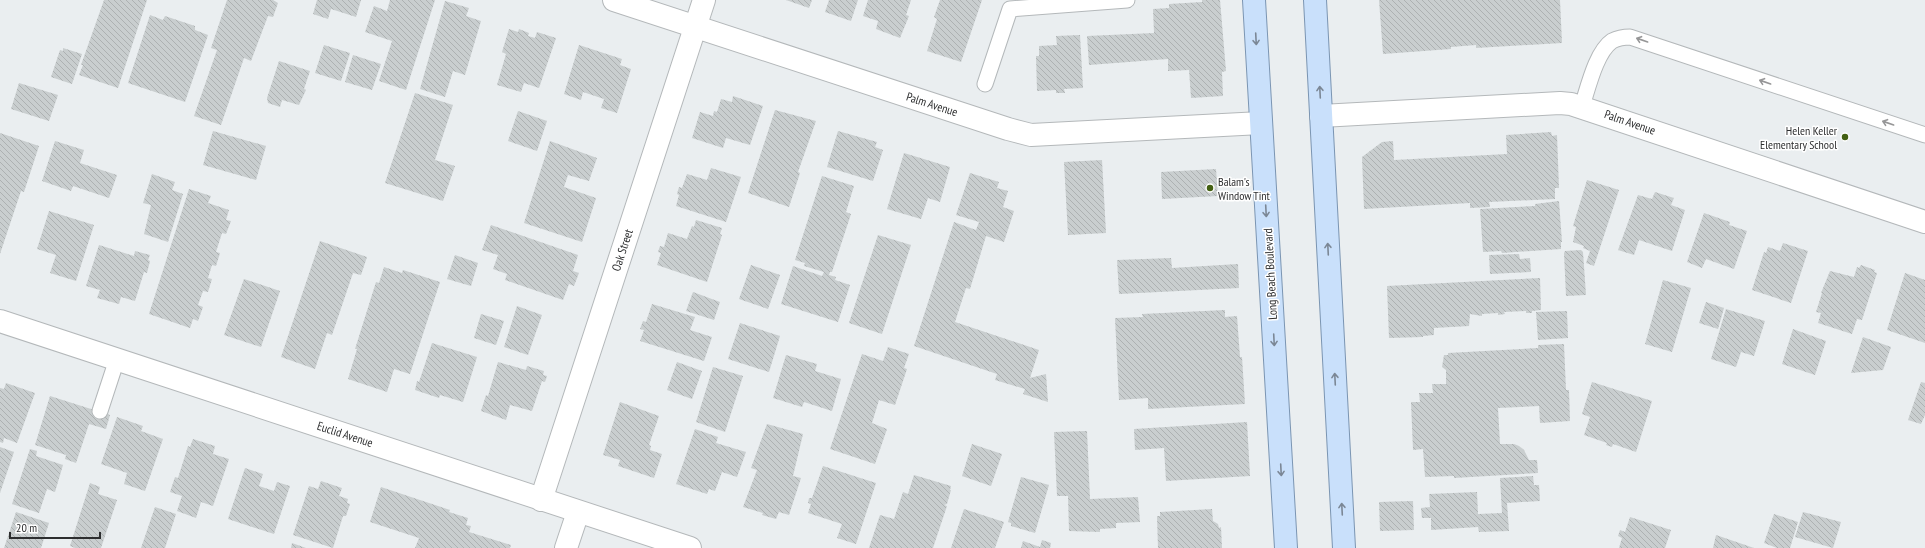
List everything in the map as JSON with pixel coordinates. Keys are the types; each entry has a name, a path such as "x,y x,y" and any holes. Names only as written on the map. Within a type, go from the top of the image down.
{"main road":[{"name":"Long Beach Boulevard","path":"1254,0 1286,548"},
{"path":"1315,0 1344,548"}],"street":[{"name":"Palm Avenue","path":"614,0 1008,129 1031,135 1261,123"},
{"name":"Oak Street","path":"541,500 704,0"},
{"name":"Palm Avenue","path":"1321,116 1560,103 1582,106 1925,222"},
{"name":"Euclid Avenue","path":"0,321 690,548"},
{"path":"566,548 578,512"}],"lane":[{"path":"985,84 1010,9 1127,0"},
{"path":"1582,106 1600,56 1605,48 1620,38 1630,36 1925,135"},
{"path":"100,412 117,359"}],"building":[{"path":"104,0 147,0 118,88 79,75 83,65 81,65"},
{"path":"227,0 273,0 278,3 273,17 268,16 251,61 244,58 221,125 194,116 217,50 211,48"},
{"path":"317,0 361,0 356,17 331,9 328,19 313,14"},
{"path":"390,0 435,0 406,90 379,81 392,41 365,32 374,6 387,11"},
{"path":"786,0 812,0 809,8"},
{"path":"829,0 858,0 851,21 825,12"},
{"path":"868,0 911,0 906,15 909,16 900,38 876,29 878,21 863,16"},
{"path":"940,0 982,0 961,62 927,51 937,19 934,17"},
{"path":"1202,0 1220,0 1226,71 1222,72 1223,96 1191,98 1189,70 1168,71 1168,59 1089,65 1087,36 1154,33 1153,9 1169,8 1169,4 1202,2"},
{"path":"1379,0 1560,0 1562,43 1476,48 1476,45 1451,47 1451,49 1383,54"},
{"path":"445,1 469,8 466,16 481,21 465,75 453,71 445,97 420,89"},
{"path":"150,15 163,20 165,16 195,26 195,30 208,35 185,102 128,83"},
{"path":"509,29 518,32 519,29 529,33 528,36 535,38 537,32 556,38 539,88 524,83 521,92 497,85 506,54 502,52"},
{"path":"1080,35 1083,88 1064,89 1065,93 1056,93 1056,90 1037,91 1036,56 1039,56 1039,46 1057,45 1056,36"},
{"path":"324,45 350,53 341,81 315,73"},
{"path":"579,45 622,59 620,65 631,69 617,113 601,108 604,99 583,92 581,100 564,94"},
{"path":"63,48 82,54 72,84 51,77 60,50 63,51"},
{"path":"353,55 381,64 372,90 345,82"},
{"path":"279,61 310,71 304,89 306,90 299,105 282,100 280,107 268,103 267,98"},
{"path":"19,83 58,95 49,121 11,109"},
{"path":"415,93 453,105 435,160 455,166 443,201 385,183"},
{"path":"733,96 763,106 750,145 726,138 723,148 692,138 700,112 713,116 714,111 717,112 721,99 732,102"},
{"path":"775,110 816,121 798,172 800,173 789,207 748,193"},
{"path":"518,111 547,121 537,151 508,141"},
{"path":"213,131 266,146 256,180 203,165"},
{"path":"838,131 877,142 875,147 883,150 873,181 827,167"},
{"path":"1551,132 1552,136 1557,135 1559,188 1555,188 1555,199 1489,202 1490,207 1470,208 1470,203 1364,209 1362,157 1382,142 1393,141 1394,160 1507,154 1506,135"},
{"path":"0,133 39,146 24,192 21,191 0,254"},
{"path":"55,141 84,150 80,163 117,175 109,198 73,186 71,191 42,181"},
{"path":"550,141 597,158 589,181 568,175 564,187 596,198 582,242 524,223"},
{"path":"904,153 950,167 940,202 928,198 921,219 887,209"},
{"path":"1102,160 1106,233 1068,235 1064,162"},
{"path":"711,168 741,177 726,222 676,206 679,195 677,194 679,187 682,188 687,174 707,180"},
{"path":"1216,169 1218,196 1162,199 1161,172"},
{"path":"970,173 999,182 997,188 1008,191 1003,207 1014,211 1004,242 986,236 970,289 966,288 955,322 1039,350 1030,378 1046,374 1048,402 1023,394 1025,389 995,380 997,374 914,346 954,222 976,230 979,222 956,215"},
{"path":"152,174 175,182 172,190 183,194 168,242 144,234 151,205 143,203"},
{"path":"822,176 854,186 846,212 851,214 832,272 830,272 829,275 836,277 835,280 850,285 838,322 781,304 793,266 822,276 824,272 804,266 805,263 795,260"},
{"path":"1587,180 1619,190 1594,266 1586,263 1590,251 1583,248 1584,246 1573,242 1576,227 1573,226"},
{"path":"189,189 211,196 208,203 229,210 226,220 231,221 226,234 222,233 216,252 220,253 216,266 212,265 208,278 212,279 208,292 203,291 198,305 203,307 198,321 193,319 190,328 149,314"},
{"path":"1655,192 1674,198 1671,205 1685,210 1672,251 1639,240 1634,255 1618,250 1638,195 1652,199"},
{"path":"1559,201 1562,242 1561,249 1502,253 1501,251 1483,252 1480,209 1535,206 1535,204"},
{"path":"49,211 94,225 76,281 50,273 56,255 37,249"},
{"path":"1704,213 1730,222 1729,225 1747,231 1734,269 1706,259 1702,268 1687,262"},
{"path":"696,220 722,228 720,234 722,235 707,282 657,265 661,253 658,252 660,246 664,247 668,233 687,239"},
{"path":"491,225 578,255 573,271 579,273 574,286 569,284 563,300 505,280 507,274 493,269 498,255 482,250"},
{"path":"878,235 911,245 882,334 849,323"},
{"path":"320,241 367,257 361,275 353,273 332,335 327,333 315,369 281,357"},
{"path":"1783,243 1808,251 1791,303 1752,290 1764,252 1766,253 1768,247 1780,251"},
{"path":"99,245 134,256 135,251 150,255 147,273 144,272 135,301 121,297 119,304 97,298 100,290 86,286"},
{"path":"1581,250 1583,252 1586,295 1566,296 1564,253 1565,251"},
{"path":"1519,254 1520,259 1530,258 1531,272 1490,274 1489,255"},
{"path":"455,255 478,263 471,286 447,279"},
{"path":"1171,258 1172,268 1238,264 1239,288 1119,294 1117,260"},
{"path":"751,265 780,275 768,309 739,299"},
{"path":"1861,265 1875,270 1874,272 1877,273 1862,320 1857,319 1852,334 1818,323 1821,313 1816,312 1821,293 1830,271 1854,277 1857,267 1859,268"},
{"path":"384,267 402,273 403,270 440,282 410,374 394,369 387,392 348,379 357,349 355,349 376,282 379,283"},
{"path":"1905,273 1925,280 1925,343 1887,330"},
{"path":"1540,278 1541,310 1532,311 1532,313 1526,313 1526,311 1504,312 1505,314 1482,314 1482,316 1470,314 1469,326 1434,328 1434,335 1423,337 1389,338 1387,286"},
{"path":"244,279 280,291 261,347 224,335"},
{"path":"1663,280 1691,288 1672,352 1645,344"},
{"path":"693,292 720,302 714,320 686,311"},
{"path":"1706,302 1724,308 1718,329 1699,323"},
{"path":"652,304 695,317 690,330 712,337 704,361 640,341 644,330 640,329 643,321 646,322"},
{"path":"517,306 542,315 528,355 504,347"},
{"path":"1726,309 1765,321 1754,356 1741,352 1736,367 1711,359"},
{"path":"1225,310 1225,317 1237,316 1240,357 1242,357 1245,404 1148,409 1148,398 1119,400 1115,318 1143,317 1142,314"},
{"path":"1567,311 1568,338 1538,340 1536,312"},
{"path":"481,314 504,321 496,345 474,338"},
{"path":"740,323 780,336 769,372 728,359"},
{"path":"1793,329 1826,341 1815,375 1782,364"},
{"path":"1863,337 1891,347 1883,370 1851,373"},
{"path":"432,343 477,357 463,402 440,395 439,398 415,390"},
{"path":"1564,344 1566,390 1569,390 1570,421 1540,423 1539,406 1498,408 1500,444 1514,444 1519,446 1524,450 1529,460 1537,460 1538,473 1454,478 1454,476 1425,477 1423,449 1413,450 1411,402 1420,402 1419,393 1433,393 1432,384 1446,384 1446,370 1442,367 1444,355 1448,355 1448,353 1538,348 1538,345"},
{"path":"888,347 909,354 904,368 907,369 895,405 879,400 872,423 887,429 875,464 830,449 862,354 883,361"},
{"path":"786,355 817,364 815,371 841,379 832,411 804,402 802,407 773,398"},
{"path":"498,362 526,370 527,366 544,371 543,375 547,376 545,382 542,381 532,411 510,405 506,420 481,411 486,395 488,396"},
{"path":"677,362 702,371 692,399 667,390"},
{"path":"713,367 743,376 725,432 696,422"},
{"path":"1592,382 1652,401 1636,452 1613,444 1612,447 1606,445 1607,443 1584,435 1590,417 1582,414"},
{"path":"1921,382 1925,383 1925,415 1921,424 1908,420"},
{"path":"6,383 35,393 17,443 4,438 3,443 0,442 0,388 4,389"},
{"path":"50,396 110,415 106,429 89,424 76,463 65,459 66,455 35,445"},
{"path":"620,402 659,416 649,445 651,446 650,450 662,454 654,478 618,466 620,460 603,455"},
{"path":"117,417 143,426 141,431 163,439 145,491 124,484 127,473 101,464"},
{"path":"1247,422 1250,476 1166,481 1164,448 1135,450 1134,429"},
{"path":"767,424 803,434 793,476 801,478 789,515 779,512 776,519 743,507 757,470 751,468"},
{"path":"695,429 718,437 716,443 746,452 737,477 722,472 715,491 709,489 707,494 676,484"},
{"path":"1087,431 1090,499 1138,497 1140,522 1116,523 1116,528 1100,529 1100,532 1069,531 1068,496 1057,496 1054,432"},
{"path":"193,439 215,446 213,454 229,459 213,506 201,502 196,518 177,511 182,496 170,492 175,477 178,478 188,446 190,447"},
{"path":"972,444 1002,454 991,486 962,476"},
{"path":"0,447 14,452 0,493"},
{"path":"30,449 37,451 36,456 63,465 55,492 47,489 39,513 12,504"},
{"path":"823,466 876,483 856,544 837,538 842,524 808,513 811,504 808,503 809,498 812,498"},
{"path":"245,468 263,474 259,486 274,491 277,482 290,486 274,534 228,519"},
{"path":"914,475 951,486 947,504 944,505 947,506 933,548 869,548 880,515 894,519 903,492 908,494"},
{"path":"1533,476 1534,485 1539,485 1540,501 1507,503 1509,531 1479,532 1478,527 1431,530 1431,518 1422,518 1421,508 1430,507 1429,494 1477,492 1478,514 1502,513 1500,478"},
{"path":"1021,477 1049,485 1035,533 1011,526 1011,523 1008,522"},
{"path":"321,481 342,488 339,496 348,499 347,503 350,504 346,516 343,516 333,548 293,535 309,486 318,489"},
{"path":"90,483 100,487 98,494 117,500 101,548 75,548 70,546"},
{"path":"381,487 450,510 449,512 468,518 466,525 471,526 469,532 511,545 510,548 415,548 419,538 370,522"},
{"path":"1413,501 1414,530 1380,531 1379,502"},
{"path":"155,507 176,514 165,548 141,548"},
{"path":"964,509 1004,522 995,548 951,548"},
{"path":"1212,509 1213,521 1218,524 1219,528 1221,527 1222,548 1158,548 1157,516 1160,516 1160,512"},
{"path":"16,512 49,523 41,548 4,548"},
{"path":"1803,512 1841,522 1833,548 1795,537"},
{"path":"1774,514 1798,522 1790,548 1777,548 1764,543"},
{"path":"1630,517 1671,530 1665,548 1619,548 1622,538 1618,536 1620,530 1625,532"},
{"path":"1716,535 1754,548 1713,548"},
{"path":"1042,540 1051,543 1050,548 1021,548 1023,541 1040,547"},
{"path":"292,543 306,548 291,548"}],"place":[{"name":"Helen Keller Elementary School","path":"1845,137"},
{"name":"Balam's Window Tint","path":"1210,188"}]}
